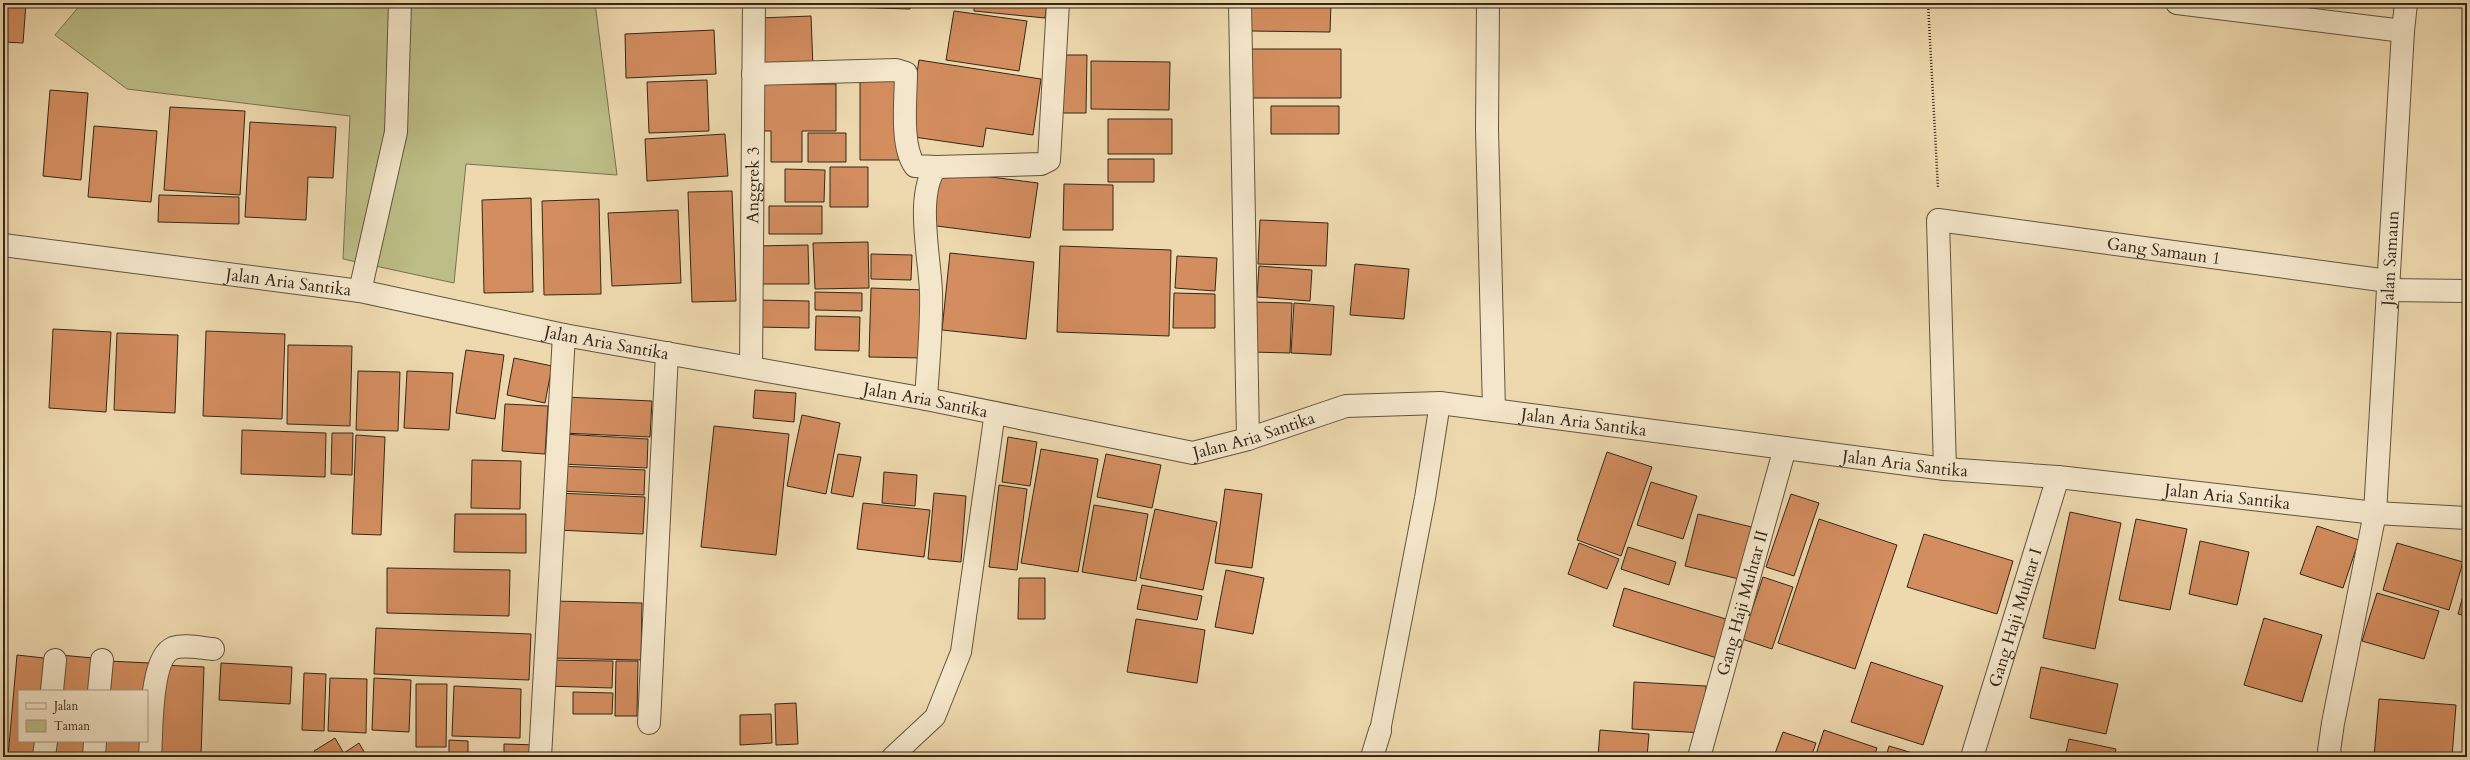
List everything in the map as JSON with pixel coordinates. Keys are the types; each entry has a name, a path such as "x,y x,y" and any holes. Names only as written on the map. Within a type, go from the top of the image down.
{"street":[{"path":"360,291 396,132 400,3"},
{"name":"Anggrek 3","path":"751,367 754,3"},
{"path":"753,74 896,70 906,73 906,136 912,162 915,166 936,167 1041,164 1049,160 1058,3"},
{"path":"1240,3 1248,439"},
{"path":"1488,3 1487,129 1494,410"},
{"path":"2177,3 2402,30"},
{"name":"Jalan Samaun","path":"2331,757 2330,751 2333,724 2375,513 2402,30 2406,3"},
{"path":"926,399 931,292 926,245 926,189 930,175 936,167"},
{"path":"1938,220 1945,469"},
{"name":"Gang Samaun 1","path":"1938,220 2388,286 2467,291"},
{"name":"Jalan Aria Santika","path":"3,245 360,291 564,335 926,399 1193,453 1248,439 1346,406 1440,402 1945,469 2058,477 2375,513 2467,518"},
{"path":"540,757 564,335"},
{"path":"649,723 667,353"},
{"name":"Gang Haji Muhtar II","path":"1699,757 1785,448"},
{"name":"Gang Haji Muhtar I","path":"1972,757 2058,477"},
{"path":"150,757 156,674 164,656 173,649 185,647 214,649"},
{"path":"52,690 55,660"},
{"path":"99,690 102,660"},
{"path":"1372,757 1380,731"},
{"path":"44,757 46,742"},
{"path":"94,757 95,742"}],"lane":[{"path":"1380,731 1425,498 1440,402"},
{"path":"892,757 935,717 961,652 995,412"}],"path":[{"path":"1928,3 1938,220"}],"green space":[{"path":"82,3 595,3 617,175 466,164 454,283 343,259 350,116 127,89 55,35"}],"building":[{"path":"3,3 26,3 23,43 3,42"},
{"path":"841,3 910,3 910,9 840,7"},
{"path":"974,3 1047,3 1045,18 974,11"},
{"path":"1250,3 1331,3 1330,32 1250,31"},
{"path":"954,11 1027,21 1019,71 946,60"},
{"path":"811,16 813,68 761,69 760,18"},
{"path":"714,30 716,74 626,78 625,34"},
{"path":"1248,49 1341,49 1341,98 1248,98"},
{"path":"1060,55 1087,55 1086,113 1059,113"},
{"path":"919,60 1041,79 1033,135 986,128 983,147 907,136"},
{"path":"1091,61 1170,62 1169,110 1091,109"},
{"path":"860,76 904,76 904,160 860,160"},
{"path":"707,80 709,131 649,133 647,82"},
{"path":"763,84 836,84 836,131 802,131 802,162 771,162 771,131 763,131"},
{"path":"50,90 88,93 81,180 43,176"},
{"path":"1271,106 1339,106 1339,134 1271,134"},
{"path":"170,107 245,111 240,195 164,190"},
{"path":"1108,119 1172,119 1172,154 1108,154"},
{"path":"250,122 336,127 333,178 308,177 306,220 245,217"},
{"path":"94,126 157,131 151,202 88,197"},
{"path":"808,133 846,133 846,162 808,162"},
{"path":"725,134 728,176 647,181 645,139"},
{"path":"1108,159 1154,159 1154,182 1108,182"},
{"path":"830,167 868,167 868,207 830,207"},
{"path":"785,169 825,170 824,202 785,202"},
{"path":"936,170 1038,183 1030,238 929,225"},
{"path":"1064,184 1113,185 1113,230 1063,230"},
{"path":"732,191 736,301 692,302 688,192"},
{"path":"159,195 239,197 239,224 158,222"},
{"path":"531,198 533,292 484,293 482,200"},
{"path":"599,199 601,294 544,295 542,201"},
{"path":"769,206 822,206 822,234 769,234"},
{"path":"678,210 681,283 612,286 608,213"},
{"path":"1260,220 1328,223 1326,266 1258,264"},
{"path":"868,242 869,288 815,289 813,243"},
{"path":"808,245 809,284 756,284 755,246"},
{"path":"1060,246 1171,250 1169,336 1057,332"},
{"path":"950,253 1034,262 1026,339 942,330"},
{"path":"871,254 912,255 911,280 871,279"},
{"path":"1177,256 1217,258 1215,291 1175,288"},
{"path":"1355,264 1409,269 1404,319 1350,315"},
{"path":"1259,266 1312,270 1310,301 1257,297"},
{"path":"871,288 926,290 924,358 869,357"},
{"path":"815,292 862,293 862,311 815,310"},
{"path":"1174,293 1215,294 1215,328 1173,328"},
{"path":"756,300 809,301 809,328 755,327"},
{"path":"1253,302 1292,303 1290,353 1251,352"},
{"path":"1294,303 1334,306 1331,355 1291,353"},
{"path":"816,316 860,317 859,351 815,350"},
{"path":"53,329 111,332 106,412 49,408"},
{"path":"206,331 285,334 282,419 203,416"},
{"path":"117,333 178,335 175,413 114,410"},
{"path":"288,345 352,346 350,426 287,424"},
{"path":"466,350 504,355 495,419 456,413"},
{"path":"514,358 552,366 545,403 507,395"},
{"path":"358,371 400,372 398,431 356,430"},
{"path":"407,371 453,373 449,430 404,428"},
{"path":"755,390 796,393 794,422 753,418"},
{"path":"565,397 652,401 650,437 563,433"},
{"path":"505,404 548,406 545,454 502,451"},
{"path":"802,415 840,423 826,494 787,486"},
{"path":"714,426 789,434 776,555 701,547"},
{"path":"242,430 326,433 325,477 241,474"},
{"path":"332,433 353,433 352,475 331,474"},
{"path":"562,434 648,439 647,468 561,464"},
{"path":"356,435 385,437 381,535 352,534"},
{"path":"1008,437 1037,442 1030,486 1002,482"},
{"path":"1041,449 1098,459 1078,572 1021,563"},
{"path":"1607,452 1652,467 1621,556 1577,540"},
{"path":"838,454 861,457 853,497 831,493"},
{"path":"1106,454 1161,465 1152,508 1097,497"},
{"path":"472,460 521,461 520,509 471,508"},
{"path":"561,466 645,470 644,495 560,491"},
{"path":"884,472 917,475 915,506 882,503"},
{"path":"1651,482 1697,496 1683,539 1637,525"},
{"path":"999,485 1027,489 1017,570 989,567"},
{"path":"1225,489 1262,494 1252,568 1215,563"},
{"path":"558,493 645,497 643,534 557,530"},
{"path":"934,493 966,496 961,562 928,559"},
{"path":"1791,494 1819,503 1794,576 1766,567"},
{"path":"863,503 930,510 924,557 857,549"},
{"path":"1094,505 1148,514 1136,581 1082,572"},
{"path":"1155,509 1217,522 1203,590 1140,578"},
{"path":"2070,512 2121,523 2095,649 2043,638"},
{"path":"455,514 526,514 526,553 454,552"},
{"path":"1698,514 1756,528 1743,580 1685,566"},
{"path":"1819,519 1897,545 1855,669 1778,643"},
{"path":"2136,519 2187,529 2170,610 2119,600"},
{"path":"2317,526 2359,540 2343,588 2300,574"},
{"path":"1924,534 2013,561 1997,614 1907,587"},
{"path":"2200,541 2249,552 2237,605 2189,594"},
{"path":"1579,543 1619,559 1607,589 1568,574"},
{"path":"2397,543 2463,562 2449,610 2383,590"},
{"path":"1628,547 1676,562 1669,585 1621,569"},
{"path":"387,568 510,570 509,616 387,613"},
{"path":"1226,570 1264,578 1253,634 1215,627"},
{"path":"1763,577 1793,587 1772,649 1742,639"},
{"path":"1019,578 1045,578 1045,619 1018,619"},
{"path":"2467,581 2467,616 2458,614"},
{"path":"1142,585 1202,596 1197,620 1137,609"},
{"path":"1624,588 1729,620 1717,658 1613,626"},
{"path":"2377,593 2439,611 2424,659 2362,641"},
{"path":"552,601 642,603 641,660 551,658"},
{"path":"2264,618 2322,635 2302,702 2244,685"},
{"path":"1136,619 1205,630 1197,683 1127,672"},
{"path":"376,628 531,634 529,680 374,674"},
{"path":"17,655 44,658 41,690 18,690 18,742 37,742 36,757 8,757"},
{"path":"60,655 93,658 90,690 57,690"},
{"path":"546,660 613,661 612,688 546,686"},
{"path":"108,661 150,663 147,690 106,690"},
{"path":"616,661 638,661 637,716 615,716"},
{"path":"1871,662 1943,686 1923,745 1851,722"},
{"path":"221,663 292,667 290,704 219,700"},
{"path":"162,665 204,667 201,757 160,757"},
{"path":"2041,667 2118,684 2106,734 2030,718"},
{"path":"304,673 326,674 324,731 302,730"},
{"path":"330,678 367,679 366,733 328,731"},
{"path":"374,678 411,680 409,732 372,730"},
{"path":"1634,682 1706,686 1704,733 1632,729"},
{"path":"416,684 447,684 446,747 416,747"},
{"path":"454,686 521,689 520,738 452,736"},
{"path":"573,692 613,693 612,714 573,714"},
{"path":"2379,699 2456,705 2452,757 2374,757"},
{"path":"796,703 798,744 776,745 775,704"},
{"path":"771,714 772,743 740,745 740,715"},
{"path":"2467,729 2467,757 2465,757"},
{"path":"1600,730 1649,734 1647,757 1598,757"},
{"path":"1824,730 1877,748 1874,757 1815,757"},
{"path":"1783,732 1816,743 1811,757 1774,756"},
{"path":"335,738 343,752 335,757 318,757 314,751"},
{"path":"2069,739 2116,749 2114,757 2065,757"},
{"path":"449,740 468,741 468,757 449,757"},
{"path":"53,742 86,742 85,757 52,757"},
{"path":"103,742 146,742 145,757 102,757"},
{"path":"359,743 367,757 338,757"},
{"path":"504,744 539,745 538,757 504,757"},
{"path":"1889,746 1926,757 1886,757"}]}
